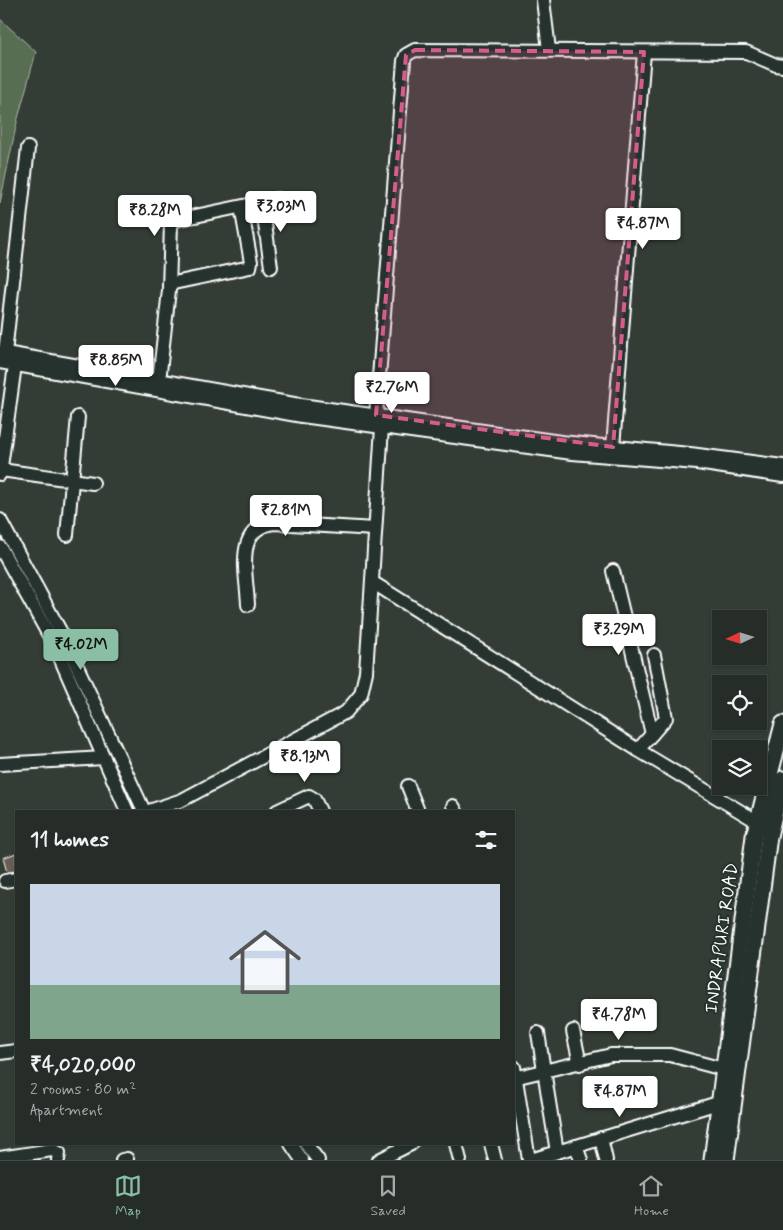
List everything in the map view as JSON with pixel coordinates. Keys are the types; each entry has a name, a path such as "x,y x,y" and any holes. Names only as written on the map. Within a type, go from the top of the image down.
{"main road":[{"name":"INDRAPURI ROAD","path":"712,1160 718,1103 758,822 783,724"},
{"name":"INDRAPURI ROAD","path":"726,1160 769,836 783,779"}],"street":[{"path":"543,0 549,50"},
{"path":"376,415 406,55 415,50 746,52 776,65 783,66"},
{"path":"613,447 644,52"},
{"path":"28,148 7,357 1,472 93,483"},
{"path":"159,381 169,284 171,223 176,220 278,199"},
{"path":"262,202 271,267"},
{"path":"169,284 250,267 251,262 241,208"},
{"path":"7,357 159,381 238,400 376,415 561,442 783,466"},
{"path":"7,357 382,427 572,453 697,463 783,476"},
{"path":"67,535 78,417"},
{"path":"152,810 182,800 346,712 361,694 366,672 382,427"},
{"path":"0,520 64,638 144,810"},
{"path":"248,605 246,550 248,538 254,530 263,524 375,529"},
{"path":"0,547 55,646 128,810"},
{"path":"613,571 652,734"},
{"path":"372,582 638,750 758,822"},
{"path":"638,750 666,718 654,655"},
{"path":"0,764 104,758"},
{"path":"408,786 418,810"},
{"path":"279,810 309,796 314,799 320,810"},
{"path":"573,1031 580,1064"},
{"path":"538,1033 557,1152"},
{"path":"0,1054 15,1052"},
{"path":"515,1074 544,1072 611,1055 670,1055 723,1069"},
{"path":"515,1078 537,1159 718,1103"},
{"path":"601,1138 606,1160"},
{"path":"292,1145 302,1160"},
{"path":"307,1145 318,1160"},
{"path":"379,1160 409,1145"},
{"path":"456,1145 460,1160"},
{"path":"491,1145 495,1160"},
{"path":"576,1146 581,1160"},
{"path":"0,1158 52,1150 59,1153 58,1160"}],"highlighted area":[{"path":"415,50 644,52 613,447 376,415 406,55"}],"green space":[{"path":"0,19 36,52 17,122 0,203"}],"building":[{"path":"15,853 15,871 7,872 3,858"}]}
